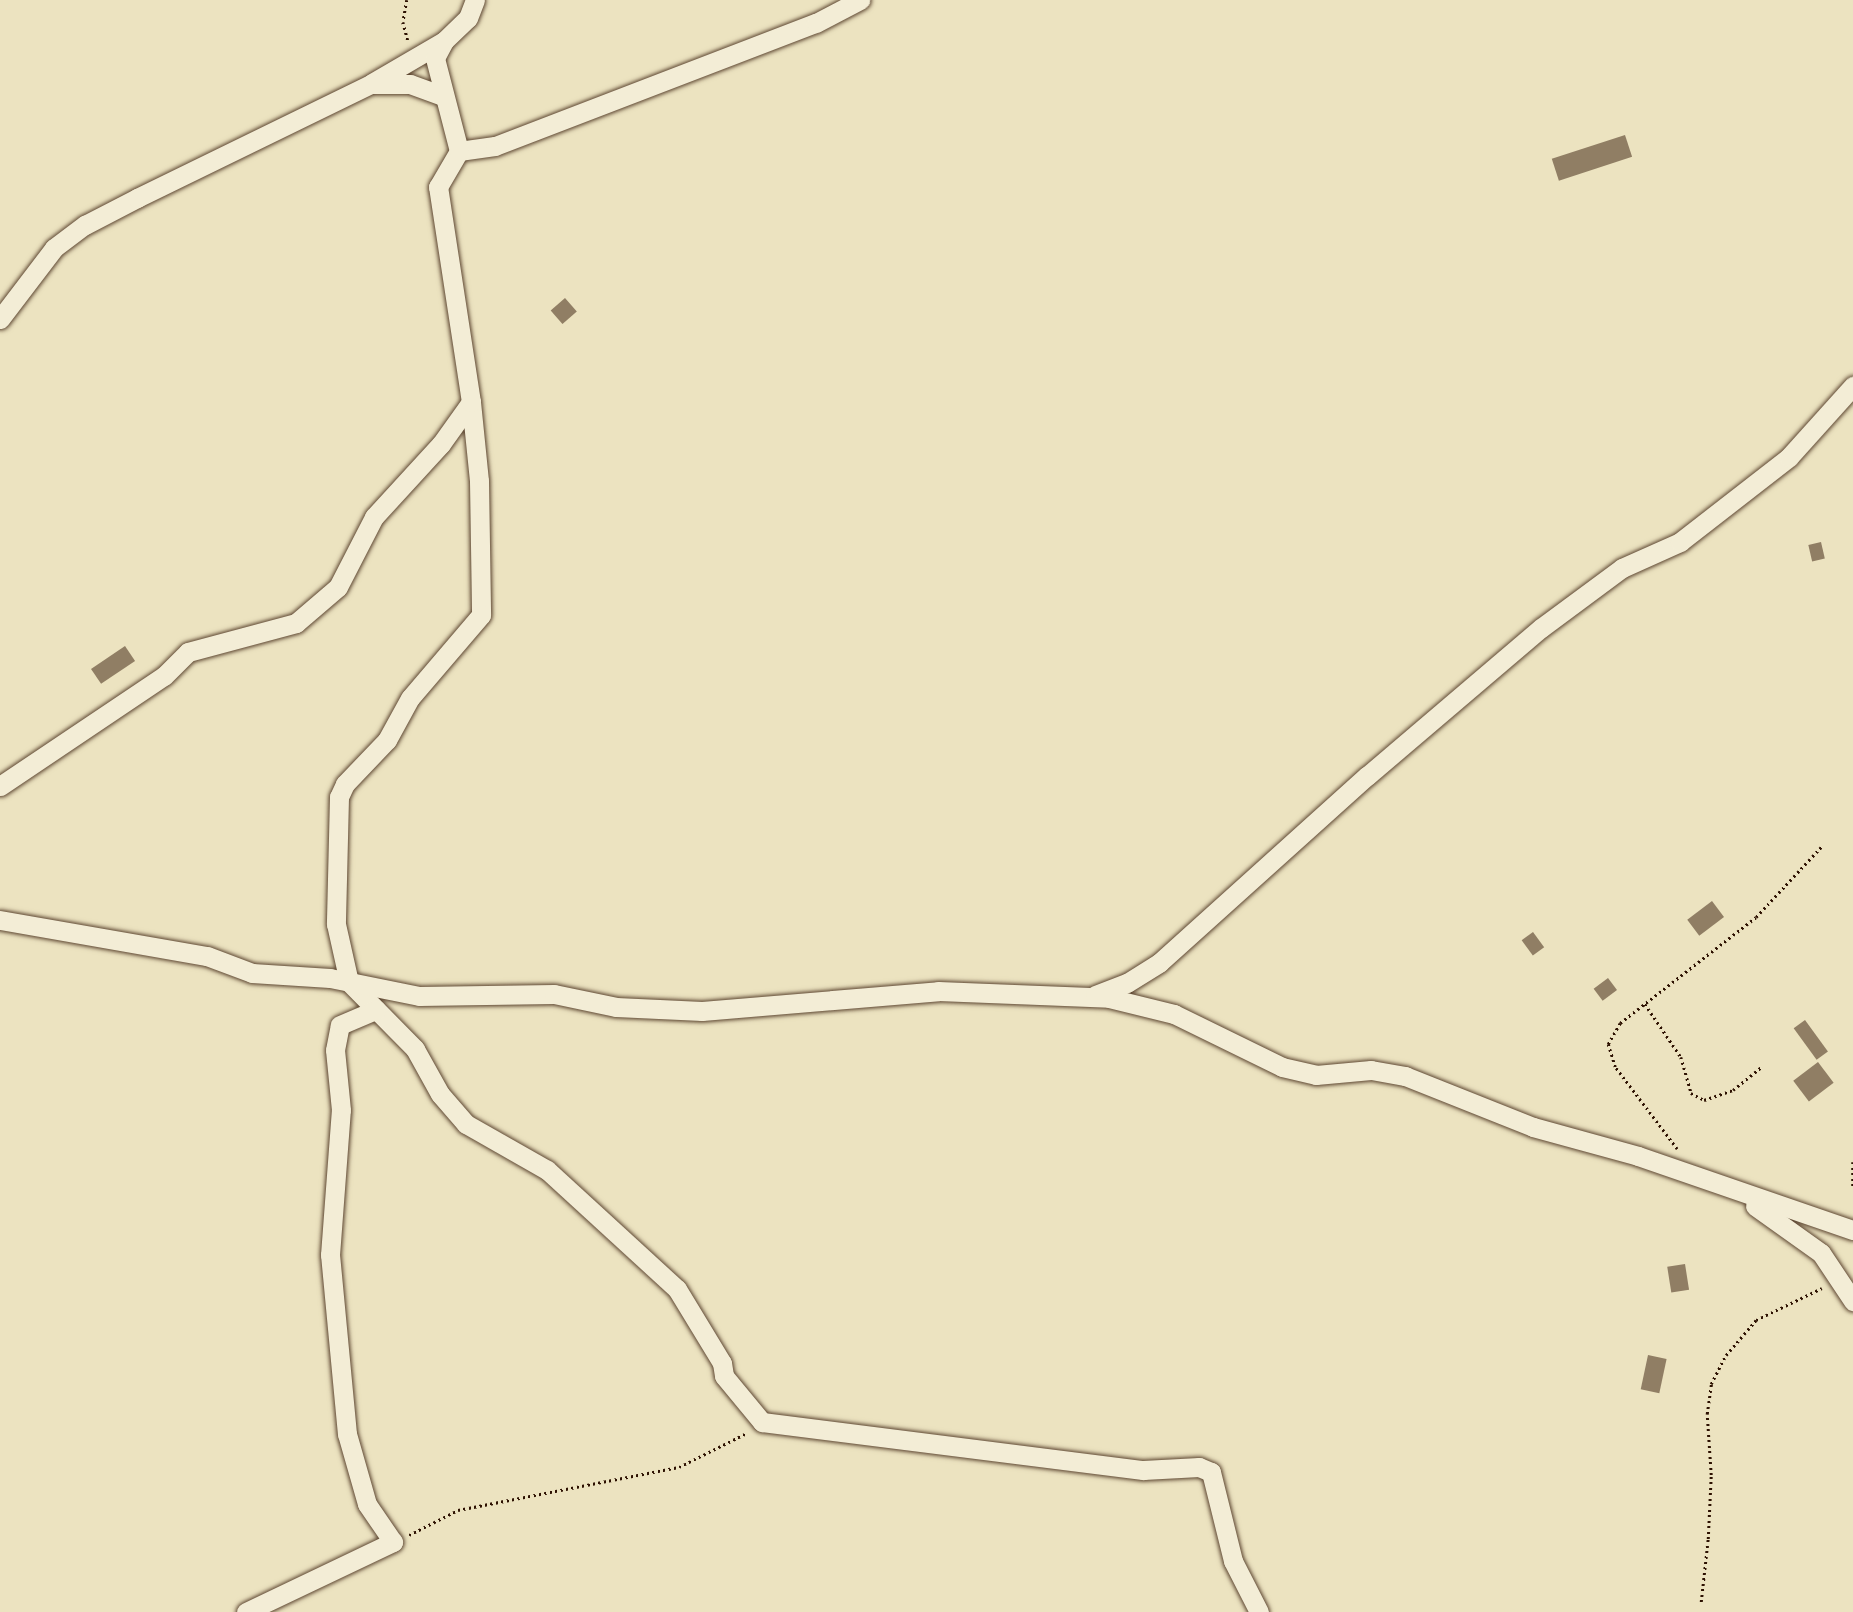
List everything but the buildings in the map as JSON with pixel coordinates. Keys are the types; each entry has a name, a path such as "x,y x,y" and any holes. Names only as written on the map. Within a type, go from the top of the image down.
{"street":[{"path":"0,319 54,248 85,225 371,84 444,41 468,18 475,0"},
{"path":"459,151 495,146 816,23 860,0"},
{"path":"444,41 435,58 459,151 438,187 471,402 479,481 481,615 410,698 387,740 345,784 339,797 336,924 349,982 415,1049 440,1094 466,1124 547,1170 677,1289 722,1363 723,1376 762,1422 1143,1470 1199,1467 1211,1472 1233,1562 1259,1612"},
{"path":"371,84 410,84 443,96"},
{"path":"1088,998 1127,983 1159,963 1367,776 1541,628 1622,568 1691,534 1788,457 1853,386"},
{"path":"0,786 164,676 188,652 296,623 338,587 374,517 441,444 471,402"},
{"path":"0,920 208,956 252,974 349,982 419,996 554,994 616,1007 702,1011 938,991 1088,998 1174,1014 1282,1067 1316,1075 1371,1070 1405,1076 1533,1127 1638,1156 1735,1192 1853,1230"},
{"path":"246,1612 393,1542 367,1504 347,1434 330,1255 341,1110 335,1050 340,1025 376,1010"},
{"path":"1735,1192 1821,1253 1853,1301"}],"path":[{"path":"407,0 403,22 412,60"},
{"path":"1682,1155 1615,1067 1608,1044 1620,1023 1756,917 1823,845"},
{"path":"1644,1004 1681,1057 1691,1093 1704,1100 1733,1090 1761,1067"},
{"path":"1853,1162 1853,1188"},
{"path":"1701,1602 1711,1475 1707,1413 1711,1384 1726,1355 1756,1320 1840,1279"},
{"path":"393,1542 458,1510 679,1467 720,1450 762,1422"}]}
